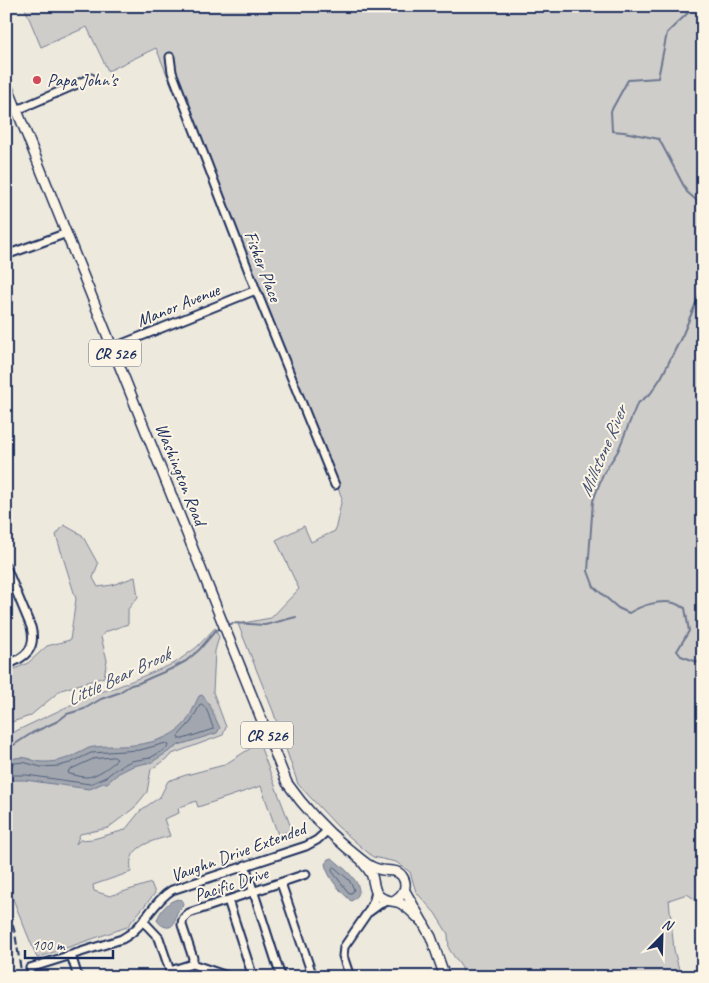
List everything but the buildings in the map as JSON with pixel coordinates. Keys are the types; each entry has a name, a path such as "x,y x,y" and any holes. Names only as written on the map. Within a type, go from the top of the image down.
{"main road":[{"name":"Washington Road","path":"6,83 287,783 300,802 327,831 357,856 378,869 396,871 400,874 405,882 404,890"},
{"name":"Washington Road","path":"357,856 369,870 380,898 402,904 424,924"},
{"path":"375,889 377,876 386,870"},
{"path":"391,901 402,896 404,890"},
{"path":"404,890 431,937 445,977"}],"street":[{"name":"Fisher Place","path":"170,57 172,72 256,290 335,485"},
{"path":"17,110 91,78"},
{"path":"6,255 67,233"},
{"name":"Manor Avenue","path":"112,348 256,290"},
{"path":"6,567 33,634 31,647 28,652 19,660 6,665"},
{"name":"Vaughn Drive Extended","path":"30,968 122,939 130,934 160,899 172,890 306,846 317,840 327,831"},
{"path":"245,865 281,977"},
{"name":"Pacific Drive","path":"192,964 193,958 182,925 182,920 189,913 306,874"},
{"path":"281,883 313,977"},
{"path":"350,977 343,956 344,947 368,912 374,900 375,889"},
{"path":"228,900 253,977"},
{"path":"368,912 380,904 391,901"},
{"path":"143,921 159,938 171,974 192,964 230,977"},
{"path":"71,955 78,977"}],"shaded area":[{"path":"24,6 703,6 703,905 687,894 669,900 674,950 681,977 463,977 462,968 449,949 448,934 435,913 416,892 410,872 396,862 373,857 337,826 298,784 273,711 238,624 271,618 299,589 276,540 304,526 311,542 335,531 342,498 156,48 108,71 87,27 41,47"},
{"path":"64,525 82,535 98,564 93,578 98,587 112,585 135,577 138,597 128,609 128,624 105,632 101,637 107,660 104,677 61,690 30,716 12,722 6,718 6,673 28,663 47,646 70,640 76,599 56,535"},
{"path":"215,628 219,637 215,651 213,692 226,727 223,735 172,754 151,769 147,792 134,808 108,828 80,834 76,844 80,840 93,839 125,830 141,810 160,797 168,781 224,765 259,743 292,830 278,835 261,786 198,807 196,801 178,808 179,813 164,819 170,836 141,846 131,860 131,872 93,885 94,891 110,896 151,883 155,893 127,927 37,958 6,882 6,738 16,731 94,694 117,687 175,663 197,647"}],"water":[{"path":"202,695 211,707 220,728 217,733 179,745 152,762 133,766 119,773 107,783 102,783 89,789 6,779 6,762 13,759 23,757 40,762 55,761 92,747 138,744 164,738 186,722 199,696"},
{"path":"332,858 354,878 359,891 357,896 351,901 335,884 329,874 325,864 328,859"},
{"path":"178,899 182,900 183,905 177,913 174,923 170,927 163,926 157,920 160,913 168,904"}],"waterway":[{"name":"Millstone River","path":"695,6 667,33 658,78 628,80 611,111 612,131 659,139 687,192 703,206"},
{"name":"Millstone River","path":"703,286 683,334 662,376 651,393 637,404 618,451 603,474 593,501 588,571 594,587 618,608 629,613 639,608 662,602 674,603 685,608 689,631 677,651 681,656 703,664"},
{"name":"Little Bear Brook","path":"227,626 233,623 265,625 296,617"},
{"name":"Little Bear Brook","path":"6,750 67,714 84,709 101,699 186,661 199,650 216,630 223,628"}],"railway":[{"path":"6,902 15,933 22,977"}],"place":[{"name":"Papa John's","path":"37,80"}]}
